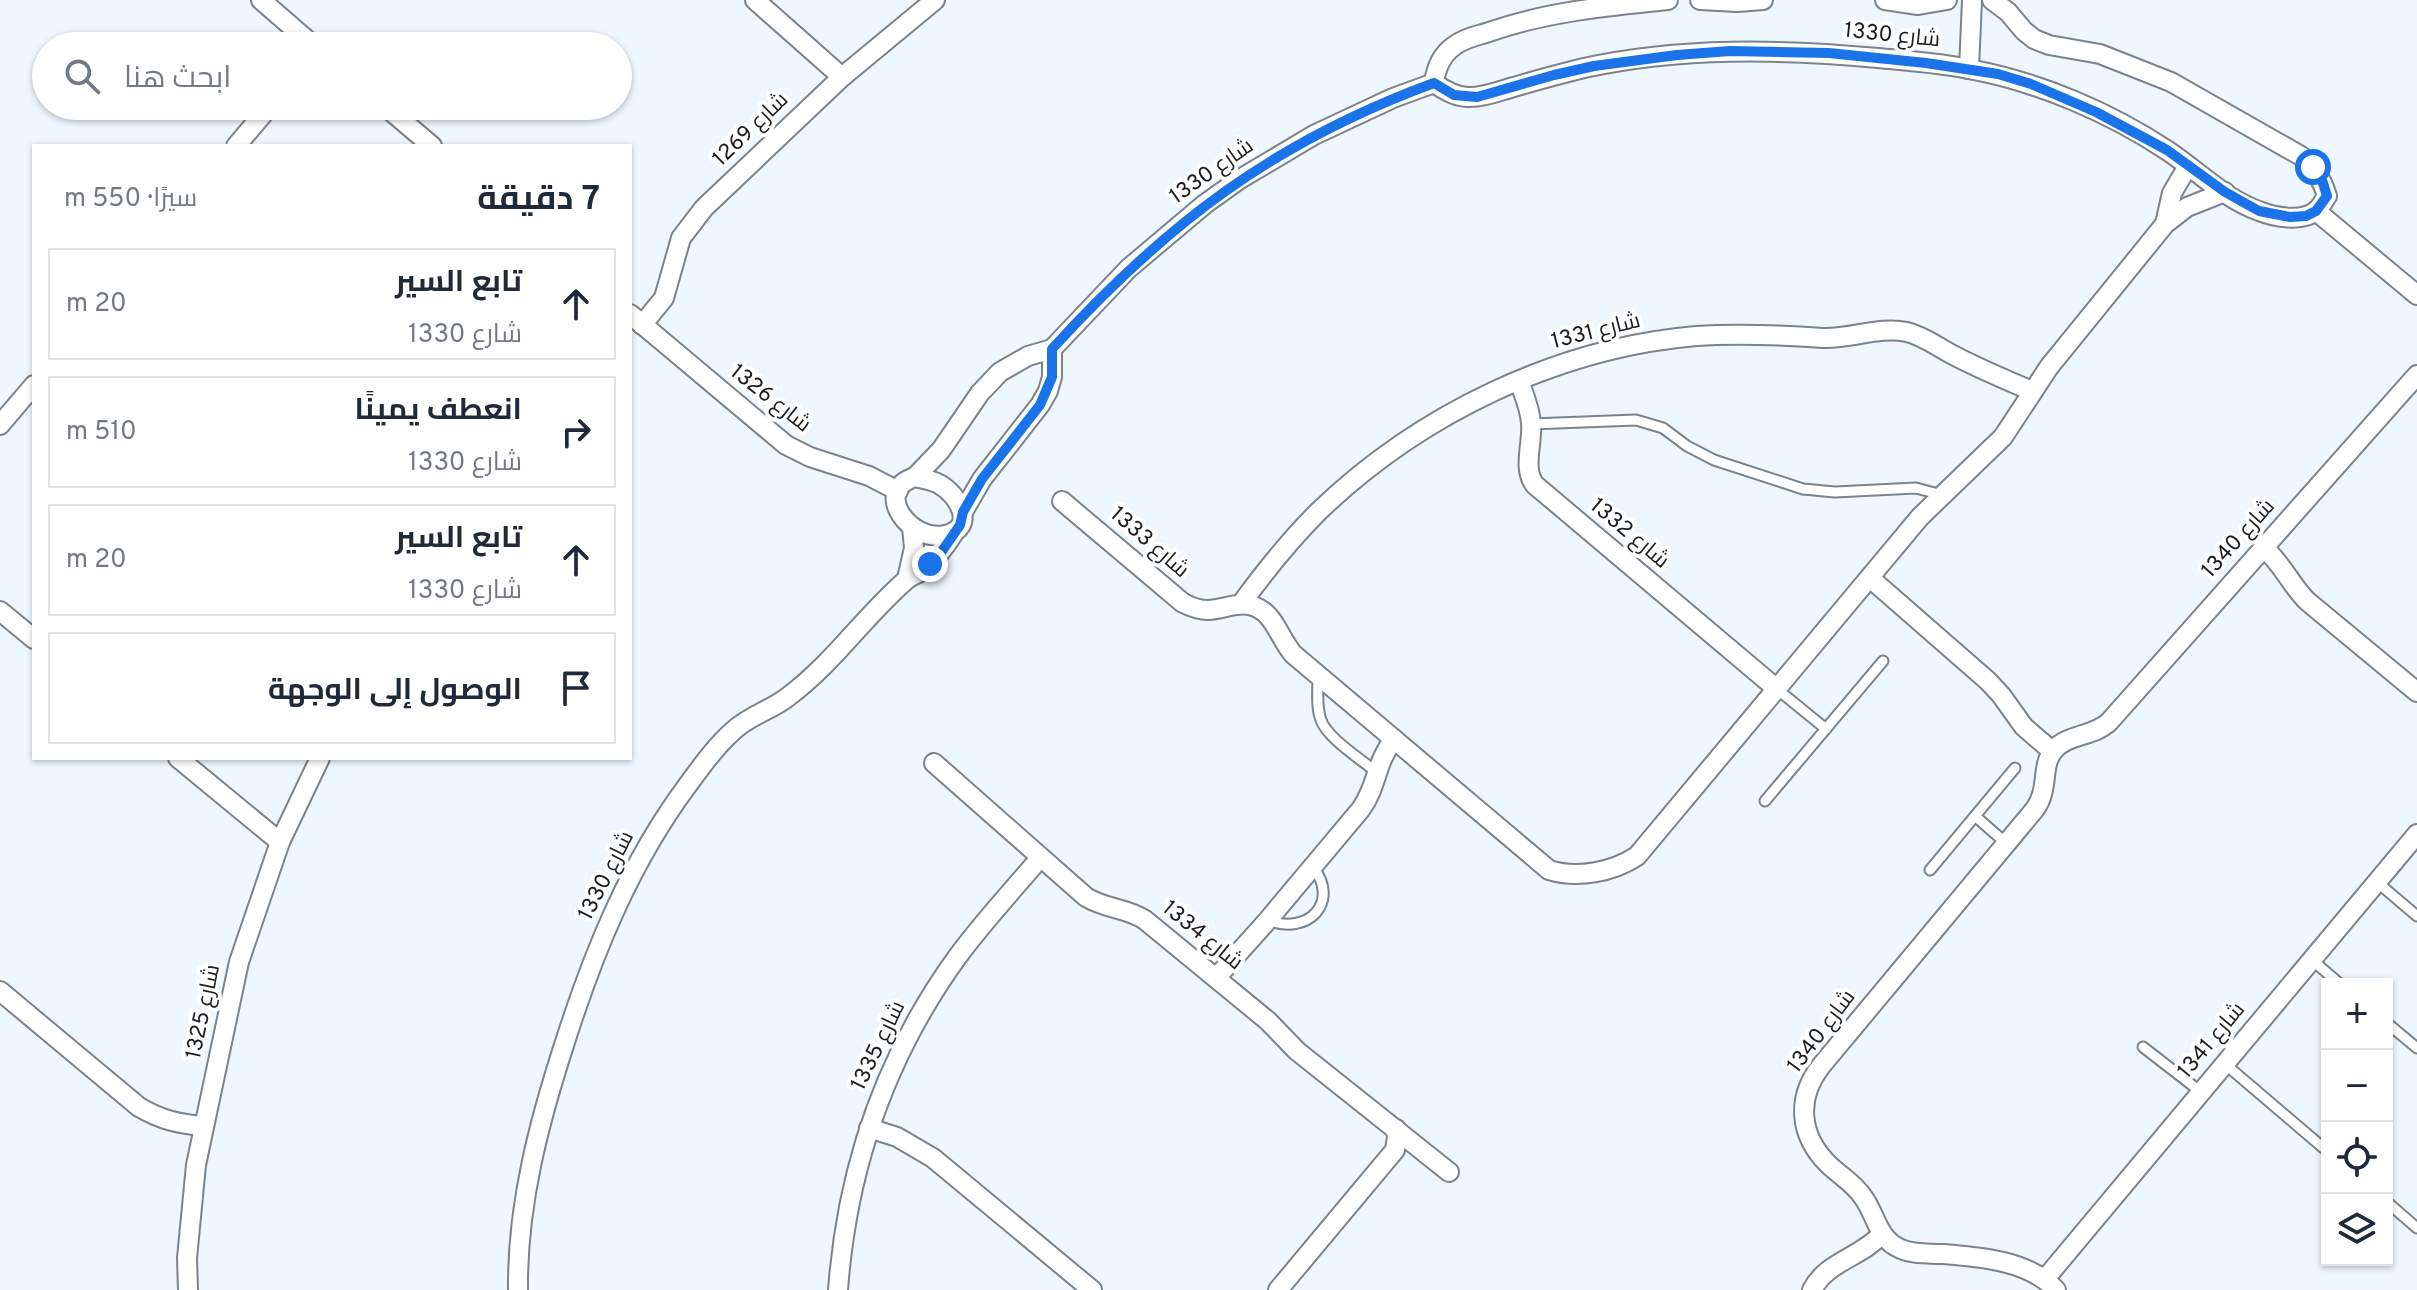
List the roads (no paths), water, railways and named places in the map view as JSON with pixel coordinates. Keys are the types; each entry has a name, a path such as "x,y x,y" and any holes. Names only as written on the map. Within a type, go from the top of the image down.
{"street":[{"path":"261,0 298,32"},
{"path":"755,0 842,77"},
{"name":"شارع 1269","path":"636,319 664,298 676,249 696,218 842,77 935,0"},
{"path":"1434,83 1435,73 1444,55 1459,42 1473,37 1573,11 1668,0"},
{"path":"1700,0 1763,0"},
{"name":"شارع 1330","path":"1885,0 1918,5 1947,0"},
{"path":"1969,69 1972,0"},
{"path":"1992,0 2009,6 2024,31 2034,39 2049,45 2100,54 2171,82 2301,156 2322,180 2327,196 2316,211 2417,295"},
{"name":"شارع 1330","path":"915,477 941,450 980,393 1000,372 1028,356 1052,349 1129,268 1240,179 1314,135 1393,98 1434,83 1454,95 1477,97 1594,66 1730,51 1829,53 1969,69 2031,84 2096,112 2167,150 2225,192 2259,211 2306,216 2316,211"},
{"path":"238,144 258,120"},
{"path":"401,120 430,144"},
{"path":"2165,224 2172,193 2188,166"},
{"path":"1241,604 1257,607 1269,617 1288,648 1542,865 1557,872 1592,872 1618,867 1637,856 1920,517 1990,452 2049,367 2165,224 2187,207 2225,192"},
{"name":"شارع 1326","path":"636,319 786,445 810,457 869,476 898,491"},
{"name":"شارع 1331","path":"1241,604 1292,540 1346,487 1407,441 1474,401 1579,358 1654,342 1734,334 1846,338 1891,330 1913,333 1973,365 2032,391"},
{"path":"963,512 948,489 929,479 915,477 901,485 895,500 897,509 912,527 925,534 942,536 955,531 982,479 1040,405 1052,377 1052,349"},
{"name":"شارع 1340","path":"1882,1234 1860,1193 1810,1143 1804,1120 1808,1085 2040,802 2045,787 2047,760 2052,751 2066,740 2095,732 2109,722 2417,375"},
{"name":"شارع 1332","path":"1519,381 1531,424 1528,469 1535,485 1777,689"},
{"path":"0,425 32,387"},
{"name":"شارع 1333","path":"1062,501 1183,603 1210,610 1241,604"},
{"path":"907,579 914,548 912,527"},
{"name":"شارع 1330","path":"518,1290 524,1205 550,1087 583,984 646,849 672,807 723,740 750,718 791,695 907,579 940,554 955,531"},
{"path":"2264,548 2278,561 2307,601 2417,692"},
{"path":"1870,578 1988,681 2024,727 2052,751"},
{"path":"0,611 32,637"},
{"path":"1216,978 1367,801 1383,754 1394,739"},
{"path":"180,760 280,842"},
{"name":"شارع 1325","path":"188,1290 187,1258 196,1165 239,962 280,842 319,760"},
{"name":"شارع 1334","path":"934,763 1094,902 1129,911 1145,920 1268,1021 1297,1051 1449,1172"},
{"name":"شارع 1341","path":"2051,1284 2201,1092 2417,834"},
{"name":"شارع 1335","path":"838,1290 846,1214 869,1128 895,1060 935,990 983,925 1040,858"},
{"path":"0,991 139,1107 166,1121 204,1126"},
{"path":"869,1128 897,1137 933,1158 1092,1290"},
{"path":"1278,1290 1395,1150 1396,1129"},
{"path":"1812,1290 1824,1273 1860,1253 1882,1234 1893,1245 1907,1252 1989,1260 2029,1270 2051,1284"}],"lane":[{"path":"1531,424 1636,420 1663,428 1687,446 1714,460 1803,489 1835,492 1916,488 1942,495"},
{"path":"1765,801 1883,661"},
{"path":"1318,674 1322,723 1330,734 1376,772"},
{"path":"1777,689 1826,729"},
{"path":"1930,870 2015,768"},
{"path":"1975,816 2007,844"},
{"path":"1268,920 1293,925 1315,914 1324,892 1313,867"},
{"path":"2377,882 2417,916"},
{"path":"2312,960 2333,978"},
{"path":"2393,1028 2417,1048"},
{"path":"2143,1047 2201,1092"},
{"path":"2225,1064 2321,1146"},
{"path":"2393,1207 2417,1228"}]}
